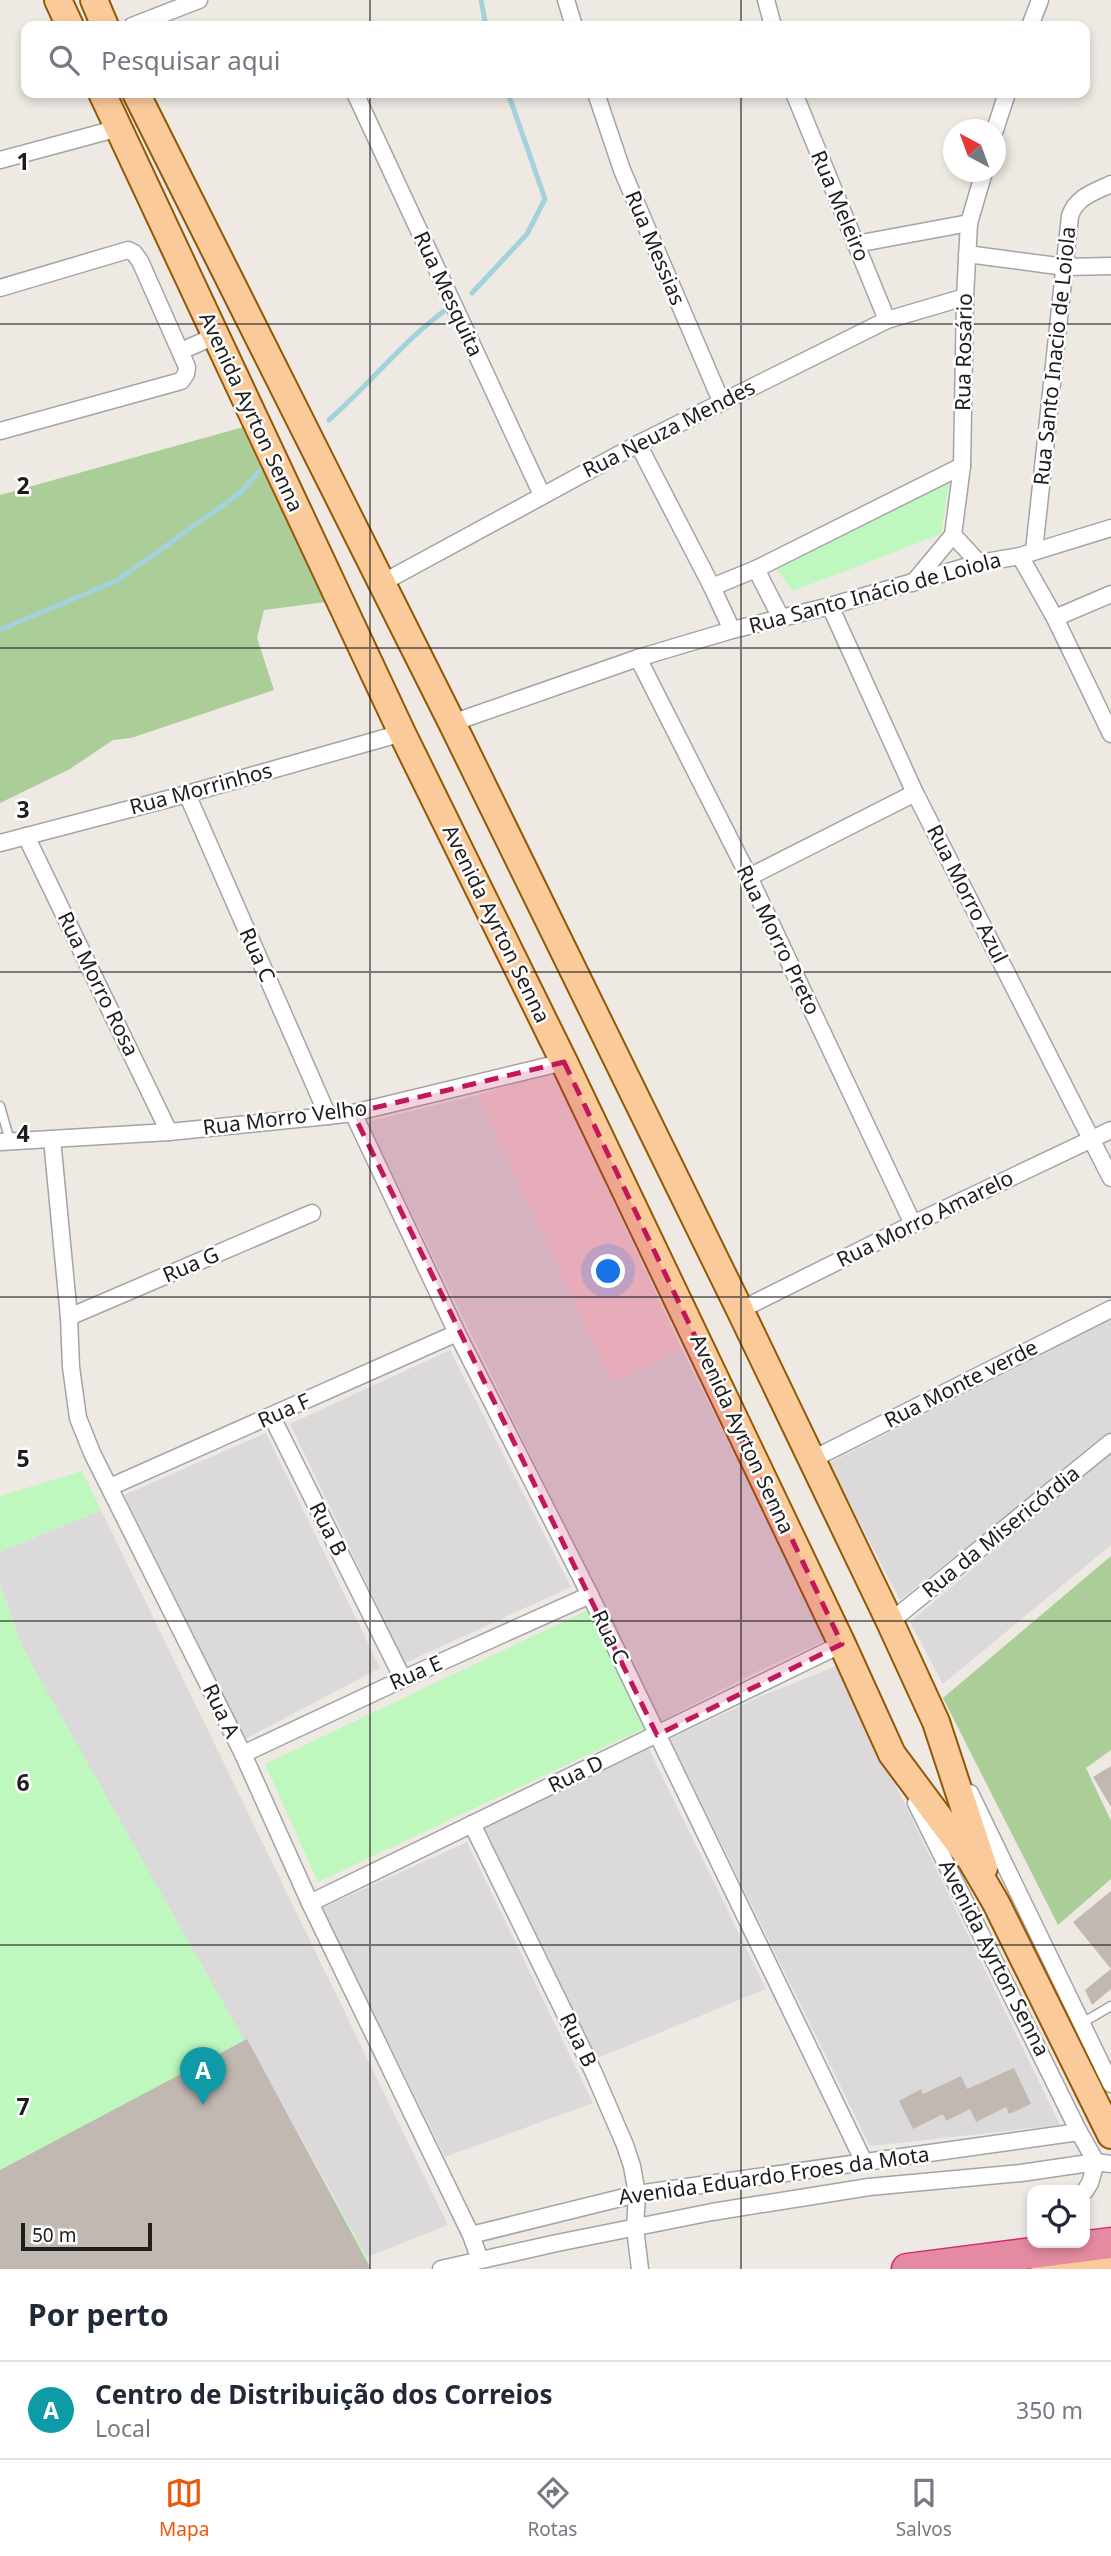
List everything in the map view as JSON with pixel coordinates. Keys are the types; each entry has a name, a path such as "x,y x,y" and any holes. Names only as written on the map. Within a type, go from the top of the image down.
{"highway":[{"path":"907,2269 1023,2248 1111,2243"}],"main road":[{"path":"58,0 68,21"},
{"path":"94,0 103,21"},
{"name":"Avenida Ayrton Senna","path":"104,98 402,733 564,1062 892,1754 971,1860 996,1903"},
{"name":"Avenida Ayrton Senna","path":"139,98 452,723 890,1622 936,1722 996,1903"},
{"path":"996,1903 1111,2135"},
{"path":"1023,2248 1111,2269"}],"street":[{"path":"145,21 199,0"},
{"path":"566,0 573,21"},
{"path":"766,0 772,21"},
{"path":"1032,21 1040,0"},
{"name":"Rua Mesquita","path":"357,98 542,495"},
{"name":"Rua Messias","path":"598,98 622,170 721,401"},
{"name":"Rua Meleiro","path":"796,98 887,320"},
{"path":"999,119 1005,98"},
{"path":"0,160 119,128"},
{"name":"Rua Rosário","path":"953,535 962,466 967,254 970,223 981,182"},
{"name":"Rua Santo Inacio de Loiola","path":"1027,553 1065,267 1068,226 1073,206 1111,184"},
{"path":"856,244 970,223"},
{"path":"0,288 128,250 140,261 187,367 181,381 0,431"},
{"path":"967,254 1065,267 1111,266"},
{"name":"Rua Neuza Mendes","path":"382,583 721,401 887,320 965,297"},
{"path":"181,351 215,336"},
{"path":"638,444 732,630"},
{"path":"712,587 756,569 962,466"},
{"name":"Rua Santo Inácio de Loiola","path":"638,659 732,630 830,606 979,563 1027,553 1111,528"},
{"path":"913,583 953,535 979,563"},
{"path":"1027,553 1111,734"},
{"path":"756,569 781,618"},
{"path":"1055,618 1111,594"},
{"name":"Rua Morro Azul","path":"830,606 915,793 1111,1178"},
{"path":"452,723 638,659"},
{"name":"Rua Morro Preto","path":"638,659 749,877 914,1224"},
{"name":"Rua Morrinhos","path":"0,843 402,733"},
{"path":"749,877 915,793"},
{"name":"Rua C","path":"187,794 327,1116"},
{"name":"Rua Morro Rosa","path":"26,836 169,1132"},
{"name":"Rua Morro Velho","path":"5,1141 169,1132 353,1113 564,1062"},
{"name":"Rua C","path":"353,1113 457,1333 590,1595 864,2162"},
{"name":"Rua Morro Amarelo","path":"740,1310 1111,1130"},
{"name":"Rua A","path":"52,1139 69,1317 71,1367 78,1418 92,1453 243,1755 310,1903 471,2235 480,2260"},
{"name":"Rua G","path":"69,1317 312,1213"},
{"name":"Rua Monte verde","path":"811,1460 1111,1309"},
{"name":"Rua F","path":"110,1487 457,1333"},
{"name":"Rua B","path":"272,1417 403,1679"},
{"name":"Rua da Misericórdia","path":"890,1622 1111,1442"},
{"name":"Rua E","path":"243,1755 590,1595"},
{"name":"Rua D","path":"310,1903 842,1644"},
{"name":"Avenida Ayrton Senna","path":"936,1722 1111,2084"},
{"name":"Avenida Ayrton Senna","path":"892,1754 1079,2132 1104,2163"},
{"name":"Rua B","path":"472,1824 593,2071 625,2144 637,2194 635,2228 640,2269"},
{"name":"Avenida Eduardo Froes da Mota","path":"471,2235 637,2194 1079,2132"},
{"path":"1089,2185 1104,2163"},
{"name":"Avenida Eduardo Froes da Mota","path":"441,2269 712,2212 869,2187 1021,2174 1104,2163"}],"lane":[{"path":"0,1106 5,1141"},
{"path":"1082,2023 1111,2006"}],"highlighted area":[{"path":"564,1062 842,1644 657,1735 353,1113"}],"shaded area":[{"path":"553,1072 682,1349 612,1383 477,1095"},
{"path":"477,1095 612,1382 682,1349 826,1640 661,1721 367,1122"},
{"path":"1111,1320 1111,1432 900,1600 829,1463"},
{"path":"450,1350 571,1587 405,1663 290,1424"},
{"path":"266,1433 380,1668 245,1739 124,1495"},
{"path":"1111,1452 1111,1545 943,1684 910,1622"},
{"path":"101,1510 448,2225 367,2257 247,2040 0,2170 0,1679 32,1665 22,1647 0,1584 0,1552"},
{"path":"836,1666 1060,2125 870,2146 670,1739 759,1697"},
{"path":"649,1749 766,1989 595,2059 485,1828"},
{"path":"467,1842 593,2103 445,2157 322,1908"}],"green space":[{"path":"247,426 326,602 264,610 257,638 274,690 131,738 113,740 70,769 0,803 0,495"},
{"path":"950,475 941,534 793,591 776,568"},
{"path":"82,1471 101,1510 0,1552 0,1496"},
{"path":"1111,1556 1111,1750 1086,1768 1111,1821 1111,1879 1058,1925 943,1698"},
{"path":"0,1584 22,1647 367,2257 371,2269 0,2269"},
{"path":"590,1609 647,1727 318,1882 265,1764"}],"building":[{"path":"1111,1766 1111,1807 1093,1777"},
{"path":"1111,1891 1111,1969 1073,1922"},
{"path":"1111,1969 1111,1989 1092,2005 1085,1990"},
{"path":"247,2039 371,2269 0,2269 0,2170"},
{"path":"1014,2068 1031,2104 1009,2114 1006,2107 976,2122 970,2109 946,2121 943,2114 913,2129 899,2101 921,2089 923,2094 961,2076 967,2089"}],"waterway":[{"path":"481,0 485,21"},
{"path":"472,293 527,234 545,199 510,98"},
{"path":"329,420 417,334 448,308"},
{"path":"0,630 118,580 240,493 262,468"}],"place":[{"name":"Centro de Distribuição dos Correios","path":"203,2105"}]}
